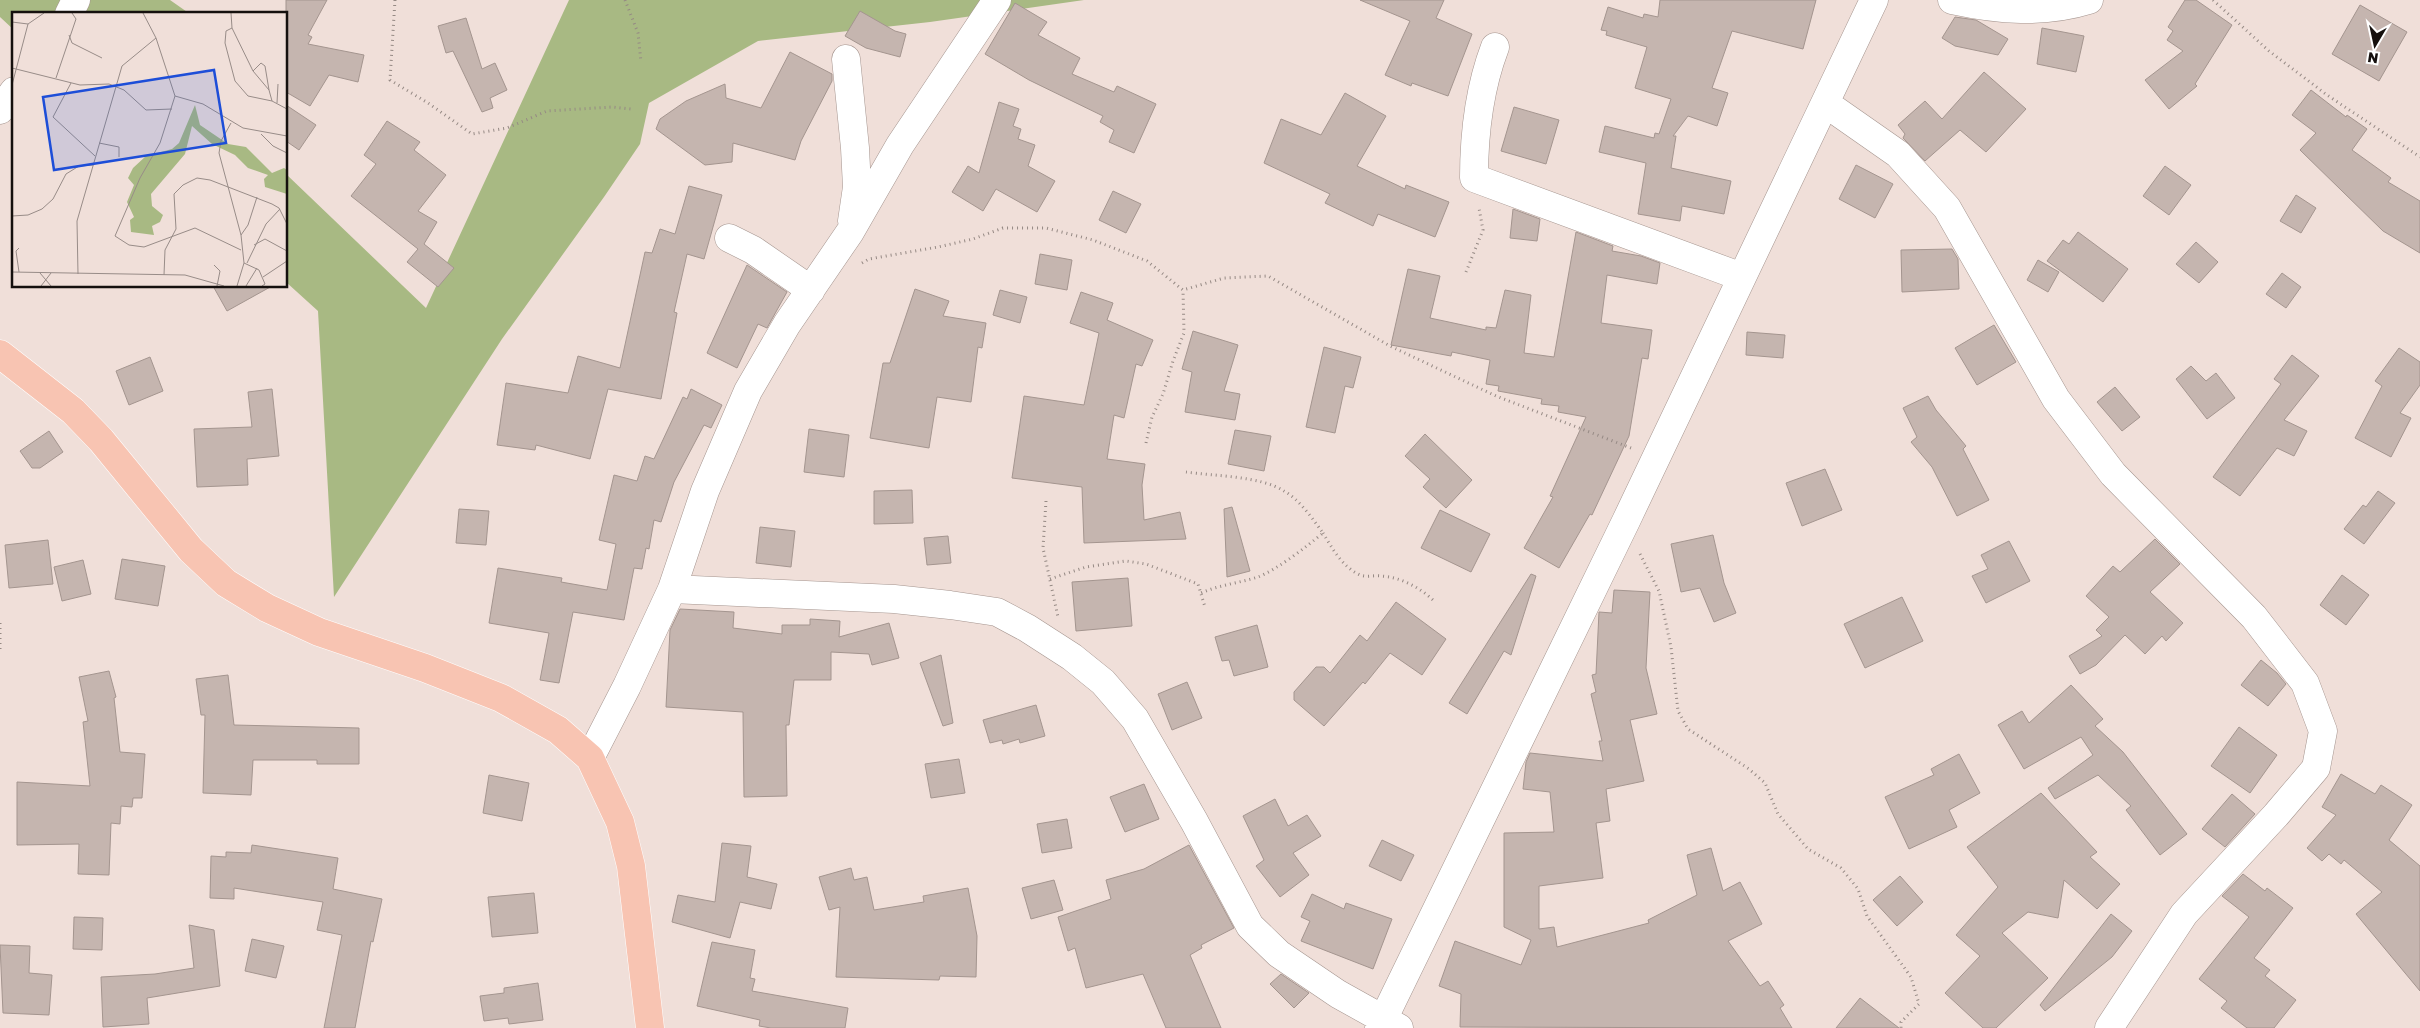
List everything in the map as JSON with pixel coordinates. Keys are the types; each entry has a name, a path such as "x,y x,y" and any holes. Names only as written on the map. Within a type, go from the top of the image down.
{"main road":[{"path":"0,354 73,411 101,440 190,550 226,583 267,608 319,632 425,668 501,698 558,730 590,758 620,822 632,866 650,1028"}],"street":[{"path":"70,12 76,0"},
{"path":"590,758 631,678 672,589 729,431 748,391 787,324 850,232 900,145 997,0"},
{"path":"672,589 894,599 996,612 1072,657 1103,682 1135,719 1194,821 1250,926 1279,954 1387,1026 1874,0"},
{"path":"1952,0 2016,11 2068,7 2089,0"},
{"path":"1495,47 1486,70 1474,137 1474,178 1742,276"},
{"path":"846,59 856,148 856,187 850,232"},
{"path":"0,110 12,94"},
{"path":"1824,103 1898,154 1947,208 2056,399 2113,474 2254,617 2305,683 2323,731 2316,768 2276,815 2184,914 2109,1028"},
{"path":"729,238 753,250 811,290"}],"path":[{"path":"395,0 390,80 428,103 472,134 507,128 547,111 612,107 631,109"},
{"path":"625,0 638,33 641,62"},
{"path":"2214,0 2269,51 2326,95 2420,157"},
{"path":"1466,272 1483,230 1474,178"},
{"path":"861,264 869,259 973,239 1003,228 1046,228 1093,240 1147,262 1183,290"},
{"path":"1183,290 1224,278 1268,276 1390,346 1496,396 1656,458"},
{"path":"1146,444 1152,416 1163,394 1184,333 1183,290"},
{"path":"1186,472 1221,478 1251,479 1284,490 1309,514 1338,557 1356,574 1402,580 1433,600"},
{"path":"1046,501 1044,548 1059,623 1072,657"},
{"path":"1626,521 1659,591 1671,647 1678,711 1688,729 1749,769 1765,784 1778,814 1808,849 1841,868 1858,889 1868,916 1912,977 1919,1004 1901,1022 1901,1028"},
{"path":"1201,593 1220,585 1259,576 1299,552 1323,533"},
{"path":"1050,579 1086,567 1126,561 1146,564 1164,573 1198,584 1206,607"},
{"path":"0,623 0,653"}],"green space":[{"path":"0,0 170,0 187,12 12,12 12,28 0,17"},
{"path":"569,0 1084,0 930,22 758,41 649,103 640,144 502,339 334,597 318,311 288,284 288,176 426,308"}],"building":[{"path":"286,0 327,0 308,35 312,37 308,44 364,55 358,82 329,75 310,106 288,93 288,12 286,12"},
{"path":"1360,0 1444,0 1436,18 1472,34 1448,96 1412,83 1411,86 1385,75 1410,21"},
{"path":"1660,0 1816,0 1803,49 1732,31 1712,88 1728,93 1717,126 1688,116 1673,136 1676,136 1671,168 1731,181 1724,214 1682,206 1680,221 1638,214 1646,163 1599,152 1605,126 1654,138 1655,133 1659,134 1671,99 1635,88 1647,47 1606,35 1607,31 1601,30 1608,7 1643,18 1644,14 1658,17"},
{"path":"2185,0 2196,0 2232,25 2195,84 2197,86 2169,109 2145,80 2183,51 2167,40 2173,31 2168,27"},
{"path":"1015,3 1047,22 1038,35 1080,58 1072,74 1114,92 1117,86 1156,104 1134,153 1109,142 1114,130 1100,122 1103,116 1029,80 985,54"},
{"path":"2360,5 2407,32 2379,81 2332,54"},
{"path":"860,11 895,31 906,34 900,57 866,48 845,36"},
{"path":"1955,17 1976,20 2008,39 1998,55 1955,46 1942,38"},
{"path":"466,18 482,69 495,63 507,90 490,98 493,108 482,112 453,51 446,53 438,26"},
{"path":"2042,28 2084,36 2076,72 2037,64"},
{"path":"790,52 832,74 832,81 801,141 795,160 733,143 732,162 705,165 656,129 660,119 686,101 725,84 726,98 761,108"},
{"path":"1984,72 2026,109 1986,152 1960,130 1925,161 1903,138 1905,134 1898,125 1925,101 1942,119"},
{"path":"2311,90 2346,117 2347,115 2367,129 2352,150 2391,178 2388,182 2420,201 2420,253 2383,231 2300,150 2316,133 2292,115"},
{"path":"1345,93 1386,116 1357,166 1405,189 1406,185 1449,202 1435,237 1378,214 1373,226 1325,203 1330,194 1264,163 1281,119 1321,135"},
{"path":"999,102 1019,109 1013,126 1021,129 1018,139 1035,145 1028,166 1055,181 1037,212 996,189 983,211 952,192 968,166 979,173"},
{"path":"288,106 316,125 299,150 288,142"},
{"path":"1514,107 1559,120 1546,164 1501,151"},
{"path":"387,121 420,142 414,150 446,175 418,211 437,222 424,244 454,268 438,287 407,262 418,249 351,196 376,164 364,155"},
{"path":"1856,165 1893,184 1875,218 1839,199"},
{"path":"2165,166 2191,185 2169,215 2143,196"},
{"path":"689,186 722,195 704,259 687,254 674,312 677,313 661,399 608,389 590,459 536,445 535,450 497,445 506,383 568,393 578,356 620,368 645,252 652,253 660,229 675,234"},
{"path":"1113,191 1141,204 1126,233 1099,220"},
{"path":"2296,195 2316,208 2301,233 2280,221"},
{"path":"1513,209 1540,219 1537,241 1510,238"},
{"path":"1576,232 1613,246 1612,251 1641,256 1660,263 1657,284 1607,275 1601,323 1652,330 1648,359 1642,358 1629,436 1592,515 1590,514 1559,568 1524,548 1553,497 1550,496 1586,417 1558,412 1559,406 1541,404 1542,399 1498,391 1499,386 1486,384 1490,360 1452,352 1451,356 1391,345 1408,269 1440,276 1430,318 1486,330 1486,327 1496,328 1505,290 1531,295 1524,353 1554,357"},
{"path":"2078,232 2128,269 2103,302 2047,261 2063,240 2069,244"},
{"path":"2196,242 2218,262 2199,283 2176,264"},
{"path":"1952,249 1958,259 1959,289 1902,292 1901,250"},
{"path":"1040,254 1072,260 1067,290 1035,284"},
{"path":"2038,260 2059,272 2048,292 2027,280"},
{"path":"747,265 787,292 767,328 758,324 737,368 707,353"},
{"path":"2282,273 2301,287 2286,308 2266,294"},
{"path":"214,288 268,288 227,311"},
{"path":"915,289 949,301 943,316 986,323 982,348 978,347 971,402 937,397 929,448 870,438 883,363 890,363"},
{"path":"1000,290 1027,297 1020,323 993,315"},
{"path":"1081,292 1113,303 1107,320 1153,340 1142,366 1136,364 1124,418 1114,415 1107,459 1145,464 1142,485 1144,520 1180,512 1186,539 1084,543 1082,487 1012,478 1024,396 1084,405 1099,333 1070,323"},
{"path":"1994,325 2016,362 1977,385 1955,348"},
{"path":"1193,331 1238,345 1224,391 1240,394 1235,420 1185,412 1192,372 1182,369"},
{"path":"1747,332 1785,335 1783,358 1746,355"},
{"path":"1324,347 1361,357 1353,388 1345,386 1335,433 1306,427"},
{"path":"2399,348 2420,362 2420,385 2400,413 2411,418 2391,457 2355,438 2382,386 2375,381"},
{"path":"2292,355 2319,376 2284,420 2307,431 2294,456 2277,448 2240,496 2213,477 2281,384 2274,379"},
{"path":"150,357 163,391 129,405 116,371"},
{"path":"2191,366 2206,381 2216,373 2235,398 2207,419 2176,379"},
{"path":"2115,387 2140,417 2122,431 2097,402"},
{"path":"272,389 279,456 247,459 248,485 197,487 194,429 252,427 248,392"},
{"path":"691,389 722,405 711,428 704,425 674,482 661,522 654,520 649,549 646,548 642,569 634,568 624,620 573,612 559,683 540,680 549,633 489,623 498,568 562,578 561,582 607,590 616,544 599,540 614,475 637,481 645,456 654,459 683,397 687,399"},
{"path":"1928,396 1936,410 1966,446 1963,449 1989,500 1957,516 1932,467 1911,442 1917,437 1903,408"},
{"path":"809,429 849,435 844,477 804,472"},
{"path":"1235,430 1271,436 1264,471 1228,464"},
{"path":"49,431 63,452 40,468 32,468 20,451"},
{"path":"1425,434 1472,480 1446,508 1423,487 1430,479 1405,456"},
{"path":"1825,469 1842,510 1802,526 1786,483"},
{"path":"912,490 913,523 874,524 874,491"},
{"path":"2378,491 2395,503 2364,544 2344,529 2363,505 2366,507"},
{"path":"1232,507 1250,571 1227,577 1224,509"},
{"path":"459,509 489,511 486,545 456,543"},
{"path":"1440,510 1490,534 1471,572 1421,548"},
{"path":"760,527 795,531 791,567 756,563"},
{"path":"1713,535 1724,583 1736,613 1714,622 1700,588 1681,592 1671,544"},
{"path":"948,536 951,563 927,565 924,538"},
{"path":"2155,539 2180,564 2150,592 2183,623 2166,641 2162,636 2145,654 2125,635 2096,665 2080,674 2069,656 2102,636 2096,630 2109,617 2086,596 2113,566 2120,572"},
{"path":"48,540 53,584 9,588 5,545"},
{"path":"2009,541 2030,581 1986,603 1972,576 1988,569 1981,555"},
{"path":"122,559 165,566 158,606 115,599"},
{"path":"83,560 91,594 62,601 54,567"},
{"path":"1531,574 1536,576 1511,655 1504,651 1467,714 1449,703"},
{"path":"2342,575 2369,595 2346,625 2320,605"},
{"path":"1128,578 1132,626 1076,631 1072,582"},
{"path":"1614,590 1650,592 1646,668 1657,714 1630,720 1644,781 1606,789 1610,821 1596,823 1603,878 1539,886 1539,929 1554,927 1557,947 1649,923 1648,920 1697,895 1687,855 1711,848 1723,891 1740,882 1762,924 1728,941 1760,986 1768,981 1784,1005 1780,1008 1792,1028 1460,1027 1461,994 1439,986 1455,941 1521,965 1531,940 1504,927 1504,833 1554,832 1550,792 1523,789 1526,762 1530,753 1603,761 1599,741 1602,741 1591,694 1596,692 1592,675 1596,674 1599,612 1612,613"},
{"path":"1902,597 1923,641 1865,668 1844,624"},
{"path":"1396,602 1446,639 1422,675 1390,653 1365,684 1363,682 1324,726 1294,700 1294,692 1316,667 1324,667 1330,673 1360,635 1367,641"},
{"path":"680,609 734,612 733,628 782,634 782,625 810,625 810,619 840,621 839,637 889,623 899,658 872,665 869,654 831,652 831,680 794,680 789,725 786,725 787,796 744,797 743,712 666,707 670,630"},
{"path":"1257,625 1268,667 1234,676 1229,660 1222,661 1215,637"},
{"path":"941,655 953,723 943,726 920,663"},
{"path":"2261,660 2277,673 2286,684 2268,706 2241,685"},
{"path":"109,671 116,697 114,698 120,752 145,754 142,798 133,798 132,807 121,806 120,824 111,823 109,875 78,874 79,844 17,845 17,782 90,786 83,722 88,721 79,677"},
{"path":"228,675 234,725 359,728 359,764 317,764 317,760 253,760 251,795 203,793 205,715 201,715 196,679"},
{"path":"1187,682 1202,718 1172,730 1158,694"},
{"path":"2071,685 2103,719 2095,726 2123,752 2187,834 2160,855 2126,810 2131,806 2098,775 2055,799 2048,788 2093,755 2081,737 2024,769 1998,725 2022,711 2029,723"},
{"path":"1036,705 1045,736 1020,743 1019,739 1003,744 1002,740 990,743 983,720"},
{"path":"2239,727 2277,755 2250,793 2211,766"},
{"path":"1959,754 1980,793 1949,810 1957,827 1909,849 1885,797 1934,775 1931,769"},
{"path":"959,759 965,793 931,798 925,764"},
{"path":"2341,774 2375,794 2381,785 2412,805 2389,840 2420,866 2420,991 2356,914 2382,892 2344,860 2341,864 2329,854 2322,861 2307,848 2336,815 2322,807"},
{"path":"489,775 529,783 522,821 483,813"},
{"path":"1144,784 1159,819 1125,832 1110,797"},
{"path":"2041,793 2097,852 2090,857 2120,884 2097,909 2064,880 2058,918 2028,912 2002,933 2048,978 1996,1028 1983,1028 1945,993 1980,956 1956,935 1998,887 1967,847"},
{"path":"2232,794 2255,814 2225,847 2202,829"},
{"path":"1275,799 1288,826 1307,815 1321,836 1293,853 1309,875 1280,897 1256,866 1264,860 1243,816"},
{"path":"1067,819 1072,848 1042,853 1037,824"},
{"path":"1382,840 1414,855 1401,881 1369,866"},
{"path":"722,843 751,846 747,877 777,884 771,909 740,902 730,938 672,922 678,895 715,902"},
{"path":"252,845 338,858 333,889 382,899 373,942 371,941 355,1028 324,1028 342,935 317,930 323,902 234,888 234,899 210,898 211,856 226,857 226,852 251,853"},
{"path":"1189,845 1234,928 1201,945 1202,948 1190,955 1221,1028 1166,1028 1143,974 1086,988 1075,948 1068,951 1058,917 1111,899 1106,880 1144,869"},
{"path":"851,868 854,880 867,877 874,910 924,902 923,896 968,888 977,936 976,977 940,976 939,980 836,977 840,907 829,910 819,877"},
{"path":"2243,874 2265,891 2267,888 2293,908 2254,958 2270,970 2265,976 2296,1000 2274,1028 2247,1028 2221,1008 2227,1001 2199,979 2249,917 2222,896"},
{"path":"1900,876 1923,902 1897,926 1873,900"},
{"path":"1054,880 1063,910 1031,919 1022,888"},
{"path":"534,893 538,933 492,937 488,897"},
{"path":"1312,894 1344,909 1346,903 1392,919 1373,969 1301,941 1310,921 1301,917"},
{"path":"2111,914 2132,931 2112,957 2045,1011 2040,1005"},
{"path":"74,917 103,918 102,950 73,949"},
{"path":"189,925 214,930 220,986 147,998 149,1024 103,1027 101,977 155,974 194,968"},
{"path":"252,939 284,946 276,978 245,971"},
{"path":"712,942 755,950 750,978 755,979 752,991 848,1008 845,1028 771,1028 759,1026 760,1020 697,1006"},
{"path":"0,945 30,946 29,973 52,975 49,1015 3,1013"},
{"path":"1281,974 1309,993 1294,1008 1270,984"},
{"path":"538,983 543,1020 509,1024 508,1018 484,1021 480,996 504,993 504,988"},
{"path":"1860,998 1899,1028 1836,1028"}]}
